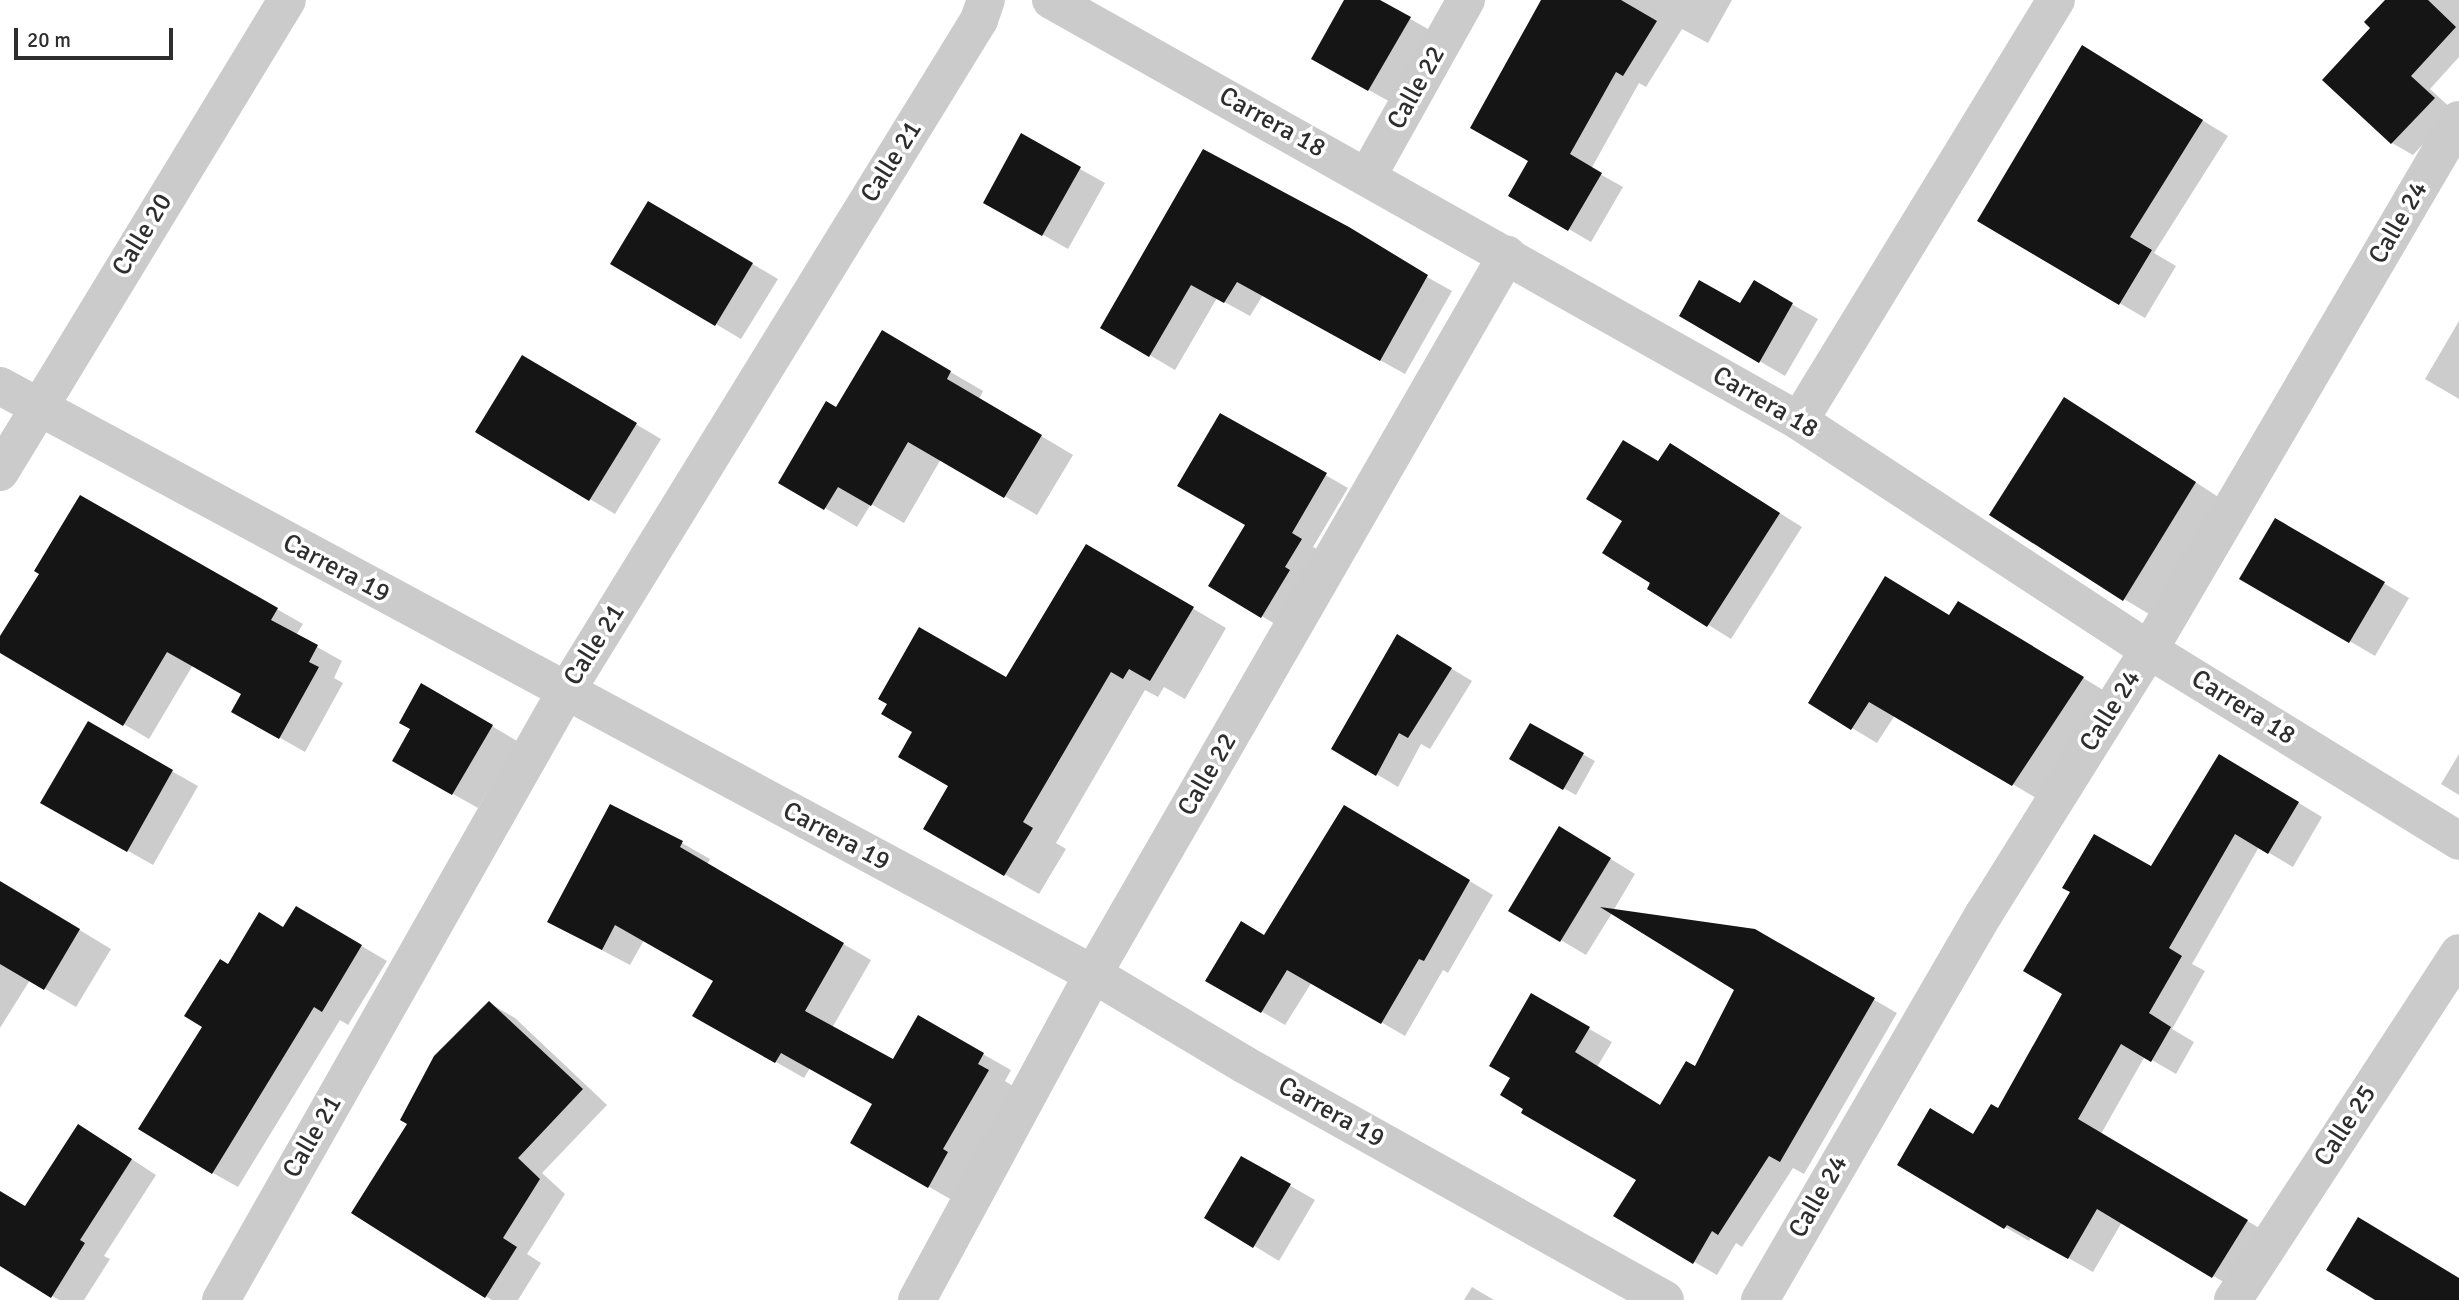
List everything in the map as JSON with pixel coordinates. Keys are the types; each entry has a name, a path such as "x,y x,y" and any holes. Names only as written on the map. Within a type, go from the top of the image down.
{"street":[{"name":"Calle 20","path":"0,471 287,0"},
{"name":"Calle 21","path":"221,1300 565,693 972,32 986,0"},
{"name":"Carrera 18","path":"1051,0 1799,421 2149,650 2459,841"},
{"name":"Calle 22","path":"1367,177 1466,0"},
{"path":"1799,421 2056,0"},
{"name":"Calle 24","path":"1760,1300 1984,914 2149,650 2459,120"},
{"name":"Calle 22","path":"917,1300 1093,974 1507,255"},
{"name":"Carrera 19","path":"0,386 565,693 1093,974 1245,1065 1660,1299"},
{"name":"Calle 25","path":"2233,1300 2459,953"}],"building":[{"path":"1344,0 1380,0 1411,17 1368,91 1311,59"},
{"path":"1541,0 1621,0 1657,21 1623,76 1616,72 1570,154 1602,173 1568,231 1508,196 1528,161 1470,128"},
{"path":"2385,0 2428,0 2456,27 2411,76 2435,98 2391,144 2322,80 2370,28 2364,22"},
{"path":"2082,45 2203,120 2130,237 2152,250 2119,305 1977,221"},
{"path":"1021,133 1081,167 1042,236 983,203"},
{"path":"1203,149 1349,227 1428,275 1380,361 1237,282 1224,303 1191,285 1149,357 1100,328"},
{"path":"648,201 753,263 715,326 610,264"},
{"path":"1699,280 1740,303 1754,280 1793,303 1759,363 1679,316"},
{"path":"882,330 951,371 947,379 1042,435 1004,498 908,442 871,506 838,487 824,510 778,483 826,401 836,407"},
{"path":"522,355 637,423 589,501 475,432"},
{"path":"2064,397 2196,482 2123,601 1989,515"},
{"path":"1220,413 1327,473 1292,533 1302,539 1285,567 1290,570 1261,618 1208,586 1245,525 1177,486"},
{"path":"1623,440 1658,461 1670,443 1780,513 1707,627 1647,589 1650,583 1602,553 1622,521 1586,499"},
{"path":"80,495 278,608 271,620 318,645 309,662 319,667 279,739 231,712 241,694 167,652 123,726 0,653 0,636 39,574 34,571"},
{"path":"2275,518 2385,582 2349,643 2239,579"},
{"path":"1086,544 1194,607 1150,681 1129,669 1123,679 1111,672 1023,822 1033,828 1004,876 923,829 948,786 898,757 912,732 881,714 887,704 878,699 919,627 1006,677"},
{"path":"1885,576 1949,615 1958,601 2084,677 2012,786 1869,702 1851,730 1808,703"},
{"path":"1397,634 1452,668 1408,738 1399,733 1376,776 1331,749"},
{"path":"421,683 493,725 452,795 392,761 410,729 399,723"},
{"path":"88,721 173,770 127,852 40,803"},
{"path":"1530,723 1584,753 1563,790 1509,759"},
{"path":"2219,754 2299,802 2268,854 2235,834 2169,948 2182,956 2149,1013 2171,1027 2151,1062 2121,1044 2078,1119 2248,1220 2212,1278 2097,1209 2068,1259 2007,1225 2004,1229 1897,1165 1930,1108 1973,1134 1991,1104 1998,1108 2062,994 2023,971 2070,892 2062,888 2094,834 2151,866"},
{"path":"610,804 683,841 680,847 844,943 805,1011 893,1059 918,1015 984,1053 978,1064 989,1070 943,1149 948,1152 928,1188 850,1143 872,1104 781,1053 775,1063 692,1016 713,981 615,925 602,950 547,922"},
{"path":"1344,805 1470,880 1424,961 1419,959 1381,1024 1287,970 1261,1013 1205,981 1241,921 1264,935"},
{"path":"1559,826 1611,858 1560,942 1508,911"},
{"path":"0,881 80,929 44,990 0,964"},
{"path":"296,906 362,945 322,1012 314,1007 212,1174 138,1129 202,1027 184,1016 220,959 228,964 259,912 283,927"},
{"path":"1600,907 1755,929 1875,998 1780,1162 1769,1156 1718,1235 1712,1231 1693,1264 1613,1216 1636,1180 1521,1113 1523,1109 1500,1095 1510,1078 1489,1066 1531,993 1590,1027 1575,1052 1660,1105 1686,1061 1695,1066 1734,990"},
{"path":"489,1001 583,1089 518,1158 540,1179 503,1238 517,1247 485,1298 351,1213 407,1124 400,1120 434,1056"},
{"path":"78,1124 132,1159 80,1240 85,1243 51,1298 0,1266 0,1191 25,1206"},
{"path":"1241,1156 1291,1184 1253,1248 1204,1218"},
{"path":"2358,1217 2459,1278 2459,1300 2375,1300 2326,1270"}]}
